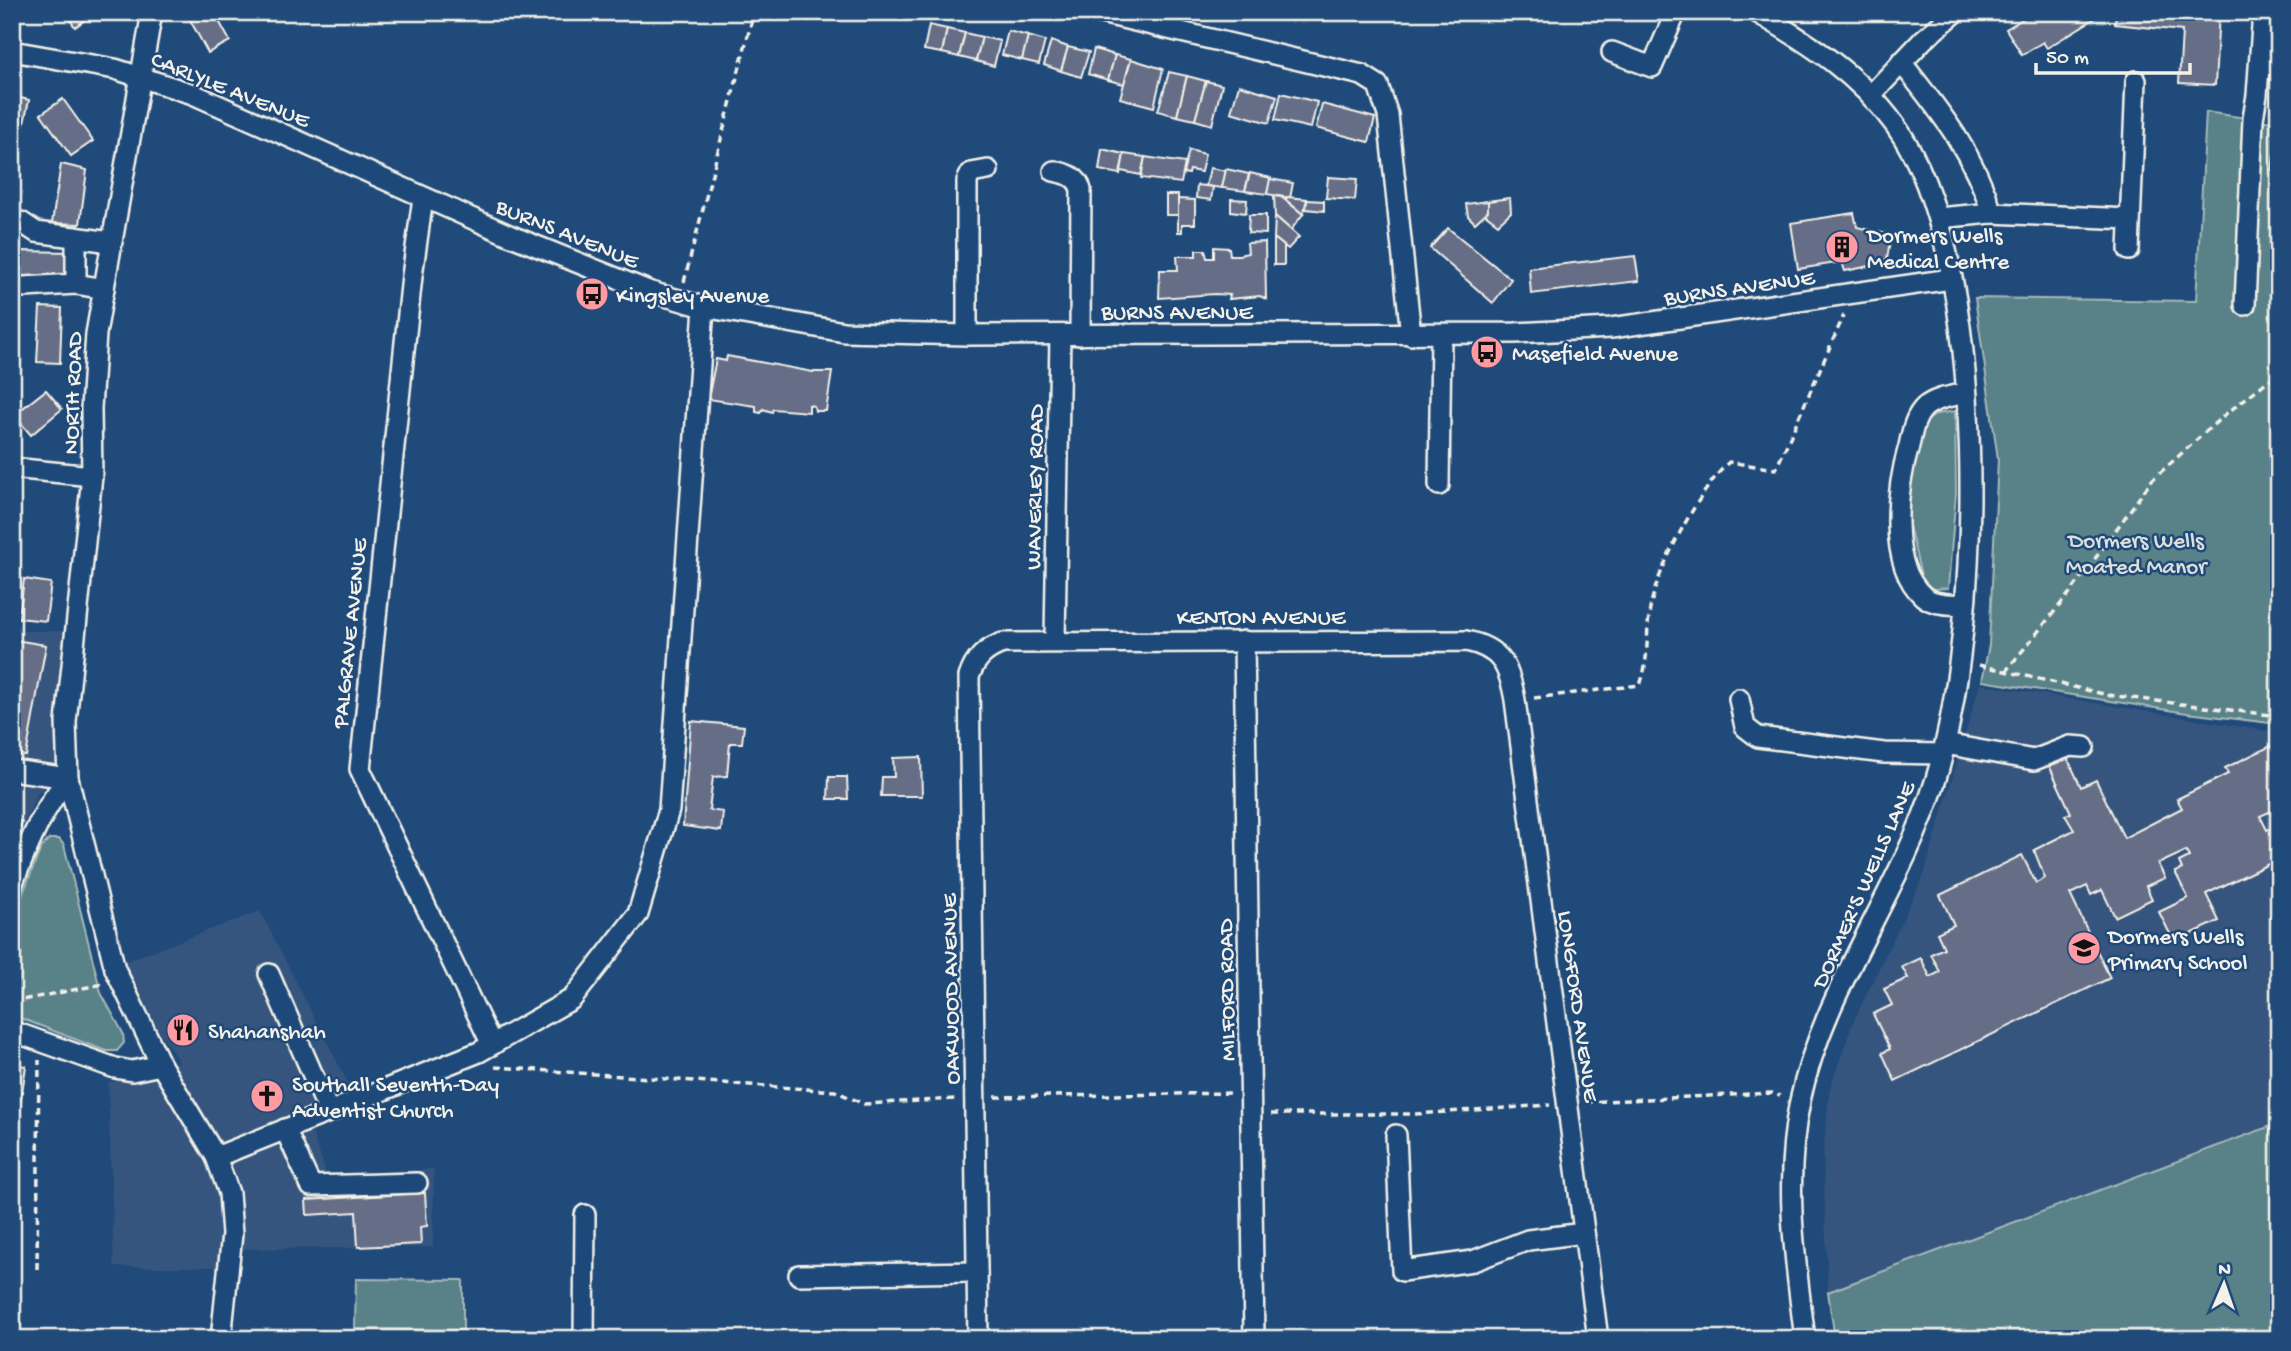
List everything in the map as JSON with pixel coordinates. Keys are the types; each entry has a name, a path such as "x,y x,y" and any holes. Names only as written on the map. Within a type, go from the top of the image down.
{"street":[{"name":"NORTH ROAD","path":"152,12 96,334 91,408 92,476 66,722 68,778 106,943 120,981 160,1065 215,1157 229,1193 232,1234 221,1339"},
{"path":"1097,12 1362,75 1378,85 1388,115 1411,335"},
{"path":"1612,52 1652,67 1676,12"},
{"name":"DORMER'S WELLS LANE","path":"1756,12 1825,54 1871,95 1913,154 1938,219 1951,279 1964,356 1970,469 1964,606 1957,675 1944,749 1910,848 1823,1030 1800,1101 1792,1158 1791,1191 1796,1269 1805,1339"},
{"path":"1871,95 1901,62 1956,12"},
{"path":"2245,304 2253,119 2269,64 2263,12"},
{"name":"CARLYLE AVENUE","path":"12,51 139,76 192,94 423,198"},
{"path":"1901,62 1961,140 1985,190 1992,213"},
{"path":"2129,250 2136,81"},
{"path":"967,335 967,181 971,173 988,170"},
{"name":"WAVERLEY ROAD","path":"1054,172 1069,175 1079,183 1081,190 1070,335 1055,640"},
{"name":"BURNS AVENUE","path":"423,198 573,262 679,301 844,332 967,335 1441,335 1611,328 1951,279"},
{"name":"PALGRAVE AVENUE","path":"423,198 412,276 360,769 485,1049"},
{"path":"1938,219 1992,213 2130,219"},
{"path":"12,222 22,222 36,232 111,242"},
{"path":"76,237 76,284"},
{"path":"24,286 76,284 104,289"},
{"path":"215,1157 485,1049 572,999 638,914 669,810 704,307"},
{"path":"1439,485 1441,335"},
{"path":"1964,606 1929,600 1917,589 1903,555 1897,504 1902,469 1919,414 1929,404 1966,393"},
{"path":"12,468 92,476"},
{"name":"KENTON AVENUE","path":"992,647 1014,641 1055,640 1466,641 1495,651 1503,658 1512,679"},
{"name":"MILFORD ROAD","path":"1244,641 1254,1339"},
{"name":"OAKWOOD AVENUE","path":"978,1339 968,689 972,667 992,647"},
{"name":"LONGFORD AVENUE","path":"1512,679 1598,1339"},
{"path":"1739,699 1745,727 1758,737 1884,753 1944,749 2034,760 2070,746 2084,747"},
{"path":"12,770 68,778"},
{"path":"12,885 37,824 50,800 68,778"},
{"path":"268,974 329,1112"},
{"path":"12,1031 132,1071 160,1065"},
{"path":"285,1129 311,1186 418,1183"},
{"path":"1396,1135 1402,1271 1473,1261 1528,1240 1584,1233"},
{"path":"584,1339 585,1215"},
{"path":"799,1275 977,1272"}],"path":[{"path":"679,301 754,12"},
{"path":"1515,700 1640,685 1646,671 1651,605 1662,569 1713,477 1729,462 1776,469 1845,313"},
{"path":"2005,672 2073,589 2152,480 2279,372"},
{"path":"1957,675 1974,677 1976,664 2108,695 2279,716"},
{"path":"12,1002 120,981"},
{"path":"37,1269 39,1041"},
{"path":"485,1049 484,1066 835,1091 864,1104 975,1097 1251,1093"},
{"path":"1251,1114 1416,1114 1772,1093 1800,1101"},
{"path":"1911,1339 1922,1335 1963,1336"}],"shaded area":[{"path":"12,631 70,631 62,770 37,794 12,851"},
{"name":"Dormers Wells Primary School","path":"1980,684 2279,733 2279,1123 1828,1292 1823,1154 1830,1088 1853,1022 1924,875"},
{"path":"260,911 355,1097 307,1118 327,1175 434,1169 433,1247 235,1249 231,1267 114,1267 108,1083 179,1062 116,965"}],"green space":[{"name":"Dormers Wells Moated Manor","path":"2206,112 2279,123 2279,724 2187,713 1982,681 1989,645 1998,459 1975,298 2196,301"},
{"path":"1955,411 1956,493 1948,588 1933,589 1922,580 1907,517 1907,500 1922,424 1937,414"},
{"path":"49,839 59,839 64,845 101,993 123,1033 124,1043 117,1051 106,1051 12,1015 12,921 41,848"},
{"path":"2279,1123 2279,1339 1835,1339 1828,1292"},
{"path":"356,1279 463,1280 463,1330 355,1329"}],"building":[{"path":"65,12 96,12 75,27"},
{"path":"205,12 214,12 230,41 208,53 190,20"},
{"path":"2034,12 2105,12 2047,48 2043,42 2022,55 2006,29"},
{"path":"2116,12 2219,12 2215,85 2179,83 2182,31 2115,24"},
{"path":"929,25 947,29 942,53 924,50"},
{"path":"947,29 965,33 959,57 942,53"},
{"path":"1008,31 1028,36 1022,60 1002,55"},
{"path":"965,33 982,37 976,61 959,57"},
{"path":"1028,36 1045,41 1039,64 1022,60"},
{"path":"982,37 1000,41 994,66 976,61"},
{"path":"1051,41 1068,47 1061,71 1044,65"},
{"path":"1068,47 1089,52 1081,77 1061,71"},
{"path":"1094,49 1115,55 1108,80 1088,74"},
{"path":"1115,55 1131,59 1124,84 1108,80"},
{"path":"1131,59 1163,69 1154,107 1120,98"},
{"path":"1169,72 1187,76 1177,116 1158,111"},
{"path":"1187,76 1206,81 1195,120 1177,116"},
{"path":"1206,81 1222,85 1212,125 1195,120"},
{"path":"1239,85 1277,96 1269,123 1231,112"},
{"path":"1281,93 1317,102 1311,128 1275,120"},
{"path":"12,96 29,100 23,128 12,126"},
{"path":"63,99 93,141 71,156 41,114"},
{"path":"1322,104 1375,118 1369,142 1316,128"},
{"path":"2275,147 2279,147 2279,170 2272,170"},
{"path":"1102,149 1124,154 1120,174 1099,170"},
{"path":"1189,150 1205,154 1201,172 1190,170 1189,174 1183,173"},
{"path":"1124,154 1145,157 1141,175 1121,171"},
{"path":"1145,157 1185,163 1181,183 1141,178"},
{"path":"61,164 87,170 80,224 52,223"},
{"path":"1210,168 1226,171 1222,188 1206,186"},
{"path":"1226,169 1249,174 1245,191 1222,188"},
{"path":"1250,173 1271,178 1267,194 1245,191"},
{"path":"1328,177 1357,179 1355,200 1326,198"},
{"path":"1270,179 1293,183 1290,198 1267,194"},
{"path":"1197,185 1213,187 1211,200 1196,198"},
{"path":"1166,195 1178,195 1178,215 1166,215"},
{"path":"1274,196 1281,197 1303,214 1291,230 1275,216"},
{"path":"1287,197 1307,199 1303,214 1286,200"},
{"path":"1510,198 1511,212 1498,224 1485,214 1488,201"},
{"path":"1178,199 1195,200 1195,224 1182,224 1182,232 1178,232"},
{"path":"1231,199 1247,200 1246,213 1231,211"},
{"path":"1307,200 1324,201 1324,211 1306,209"},
{"path":"1488,201 1488,211 1475,223 1468,216 1466,204"},
{"name":"Dormers Wells Medical Centre","path":"1854,213 1857,227 1891,235 1887,259 1875,265 1845,271 1842,262 1798,269 1791,223"},
{"path":"1249,215 1266,215 1266,234 1248,233"},
{"path":"1275,216 1299,237 1288,249 1274,238"},
{"path":"1448,228 1511,279 1493,303 1430,248"},
{"path":"1274,238 1284,246 1284,265 1274,265"},
{"path":"1265,242 1266,299 1260,296 1229,299 1230,295 1215,294 1159,298 1160,270 1178,270 1177,256 1196,256 1196,250 1205,250 1207,258 1214,258 1214,247 1229,248 1230,255 1239,255 1248,253 1247,243"},
{"path":"20,251 71,252 70,277 19,276"},
{"path":"1635,256 1639,281 1531,294 1529,268"},
{"path":"12,266 20,266 19,297 12,297"},
{"path":"40,307 62,308 60,363 37,362"},
{"path":"727,356 813,372 832,372 826,411 815,411 814,406 809,405 809,412 773,409 772,412 763,409 761,413 756,412 756,406 708,399 716,359 726,361"},
{"path":"46,390 62,409 31,435 14,415"},
{"path":"24,579 51,583 46,621 19,618"},
{"path":"15,640 46,645 26,756 12,754"},
{"path":"691,721 744,726 742,743 730,743 727,776 713,777 709,810 723,812 721,831 683,826"},
{"path":"2279,742 2279,814 2276,809 2260,816 2267,830 2279,825 2279,859 2206,894 2219,921 2174,942 2159,912 2188,898 2175,872 2182,869 2179,862 2189,857 2186,851 2158,864 2165,878 2146,886 2152,899 2115,917 2102,890 2091,895 2087,886 2070,894 2110,978 1895,1081 1882,1053 1890,1049 1873,1014 1892,1005 1884,989 1908,978 1902,967 1921,958 1930,977 1940,972 1931,954 1944,948 1937,933 1954,925 1940,895 2022,855 2036,883 2045,878 2034,850 2074,830 2065,815 2071,813 2047,761 2065,753 2081,787 2096,780 2124,838 2182,808 2177,799 2228,774 2225,768"},
{"path":"921,757 922,796 881,796 882,777 894,777 893,758"},
{"path":"829,777 847,777 848,799 828,799"},
{"path":"12,819 22,822 12,851"},
{"path":"12,1064 26,1066 19,1112 12,1111"},
{"path":"425,1193 427,1226 420,1227 421,1244 358,1247 356,1212 307,1215 306,1200"},
{"path":"385,1334 464,1334 464,1339 385,1339"}],"place":[{"name":"Dormers Wells Medical Centre","path":"1842,247"},
{"name":"Kingsley Avenue","path":"592,294"},
{"name":"Masefield Avenue","path":"1487,352"},
{"name":"Dormers Wells Primary School","path":"2084,948"},
{"name":"Shahanshah","path":"183,1030"},
{"name":"Southall Seventh-Day Adventist Church","path":"267,1096"}]}
